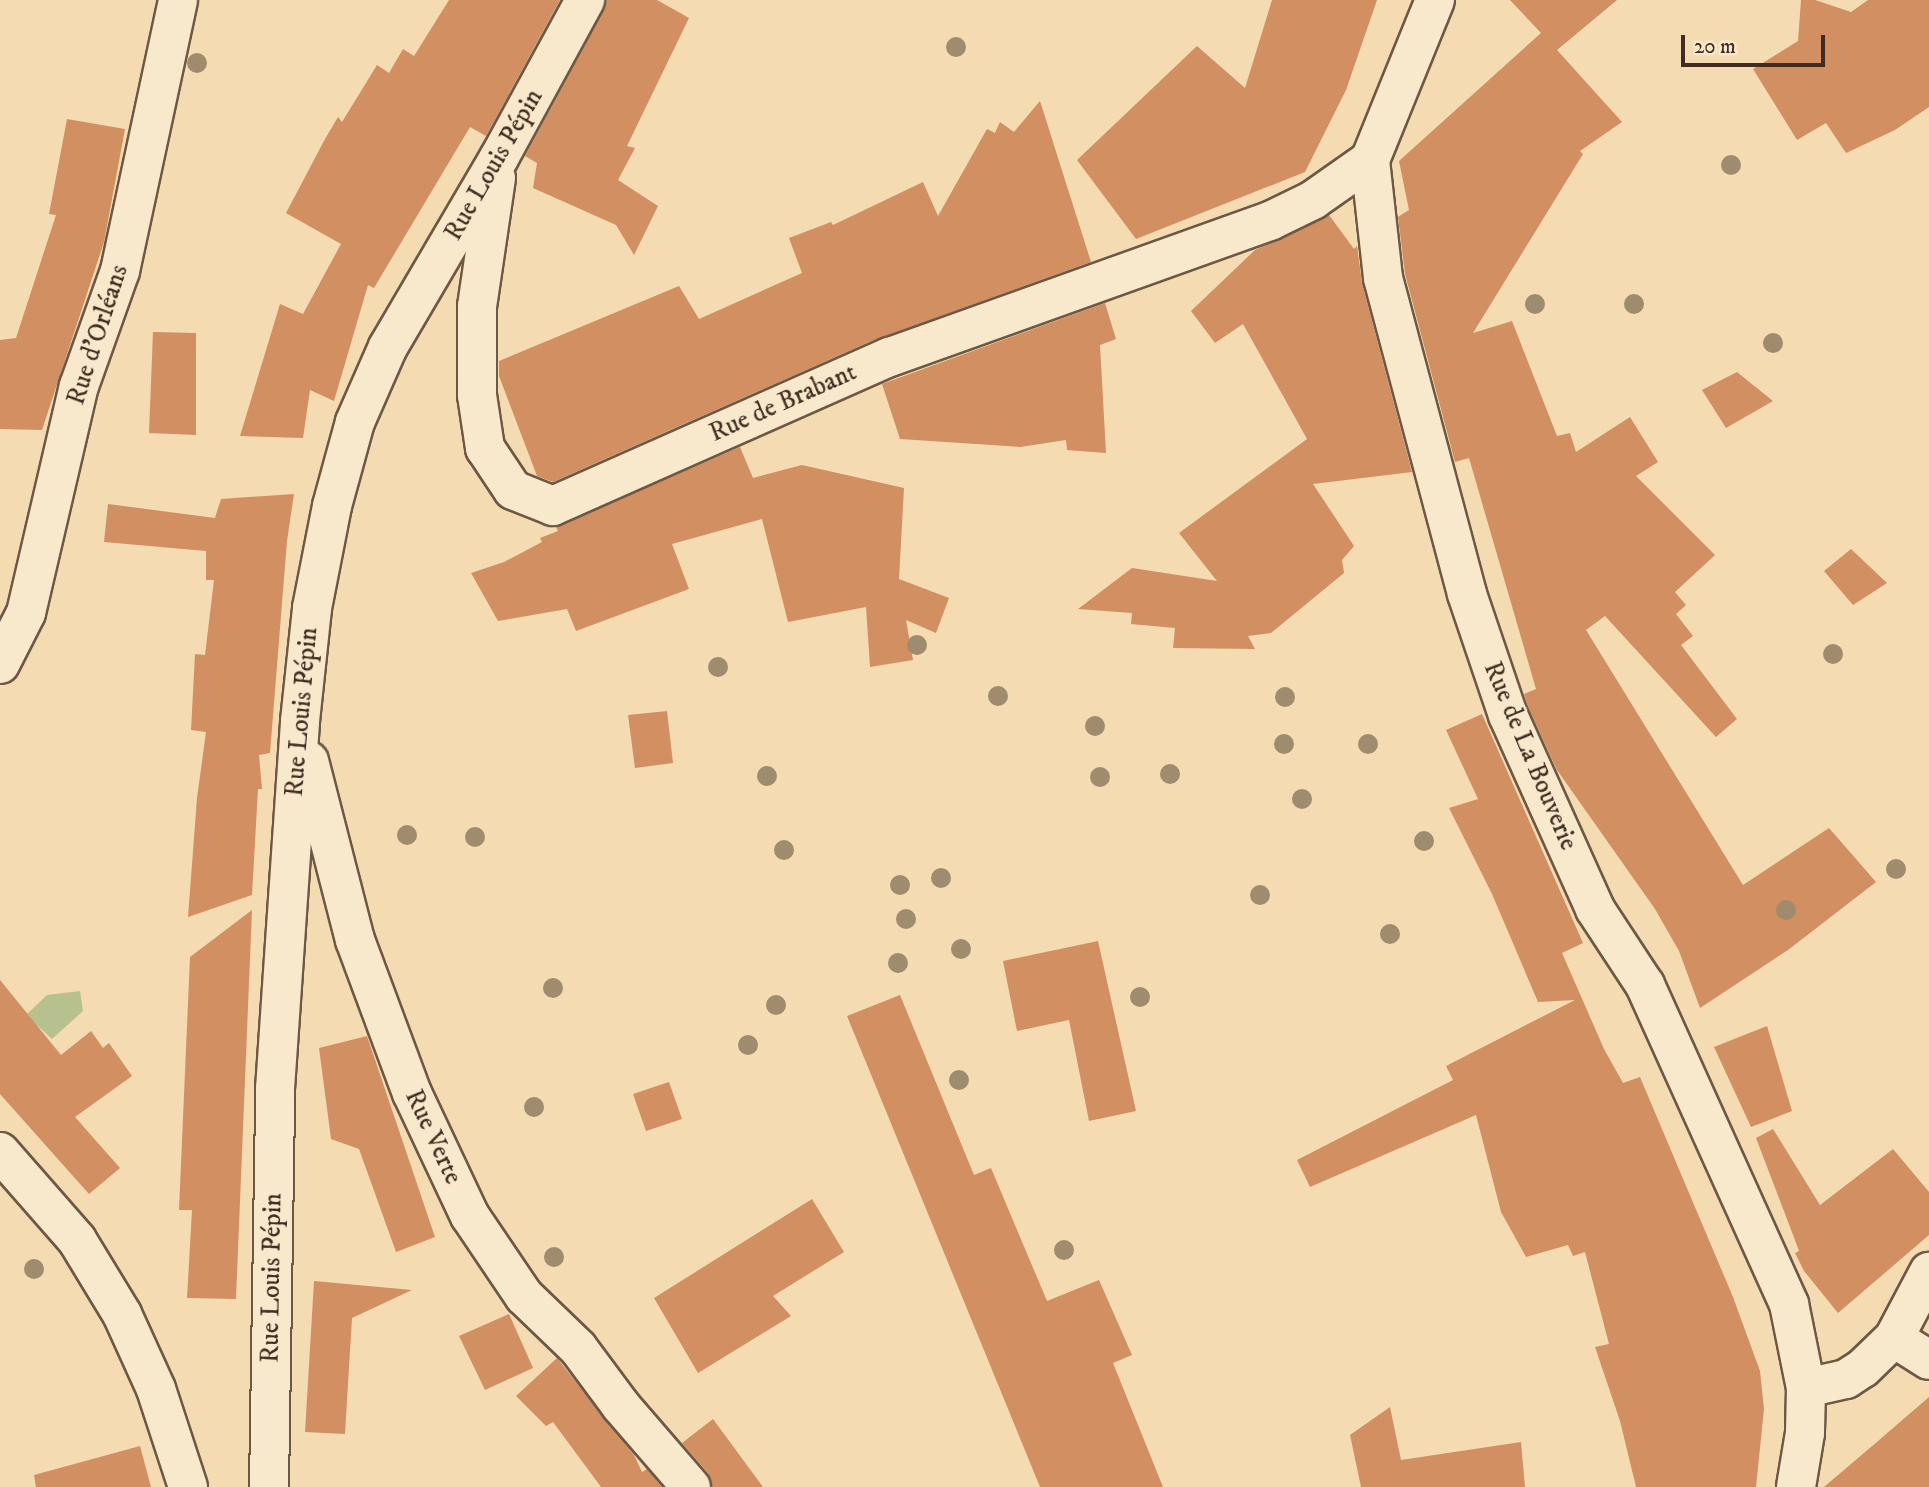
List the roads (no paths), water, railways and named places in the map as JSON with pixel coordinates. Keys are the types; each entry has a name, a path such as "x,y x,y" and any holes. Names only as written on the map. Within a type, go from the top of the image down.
{"street":[{"path":"149,0 167,52"},
{"name":"Rue d'Orléans","path":"0,664 26,613 79,386 120,271 178,0"},
{"name":"Rue Louis Pépin","path":"269,1487 275,1089 300,721 312,608 332,506 355,422 388,346 499,158 585,0"},
{"name":"Rue de La Bouverie","path":"1435,0 1370,160 1383,278 1467,594 1496,682 1595,909 1645,985 1781,1282 1796,1327 1806,1388 1805,1433 1796,1487"},
{"name":"Rue de Brabant","path":"499,158 477,306 477,395 485,448 513,490 553,506 890,356 1270,221 1313,200 1370,160"},
{"name":"Rue Verte","path":"300,721 355,940 412,1093 470,1216 524,1296 578,1348 621,1406 691,1487"},
{"path":"0,1152 77,1240 122,1314 156,1388 188,1487"},
{"path":"1806,1388 1846,1379 1863,1368 1894,1338 1929,1272"},
{"path":"1894,1338 1929,1360"}]}
